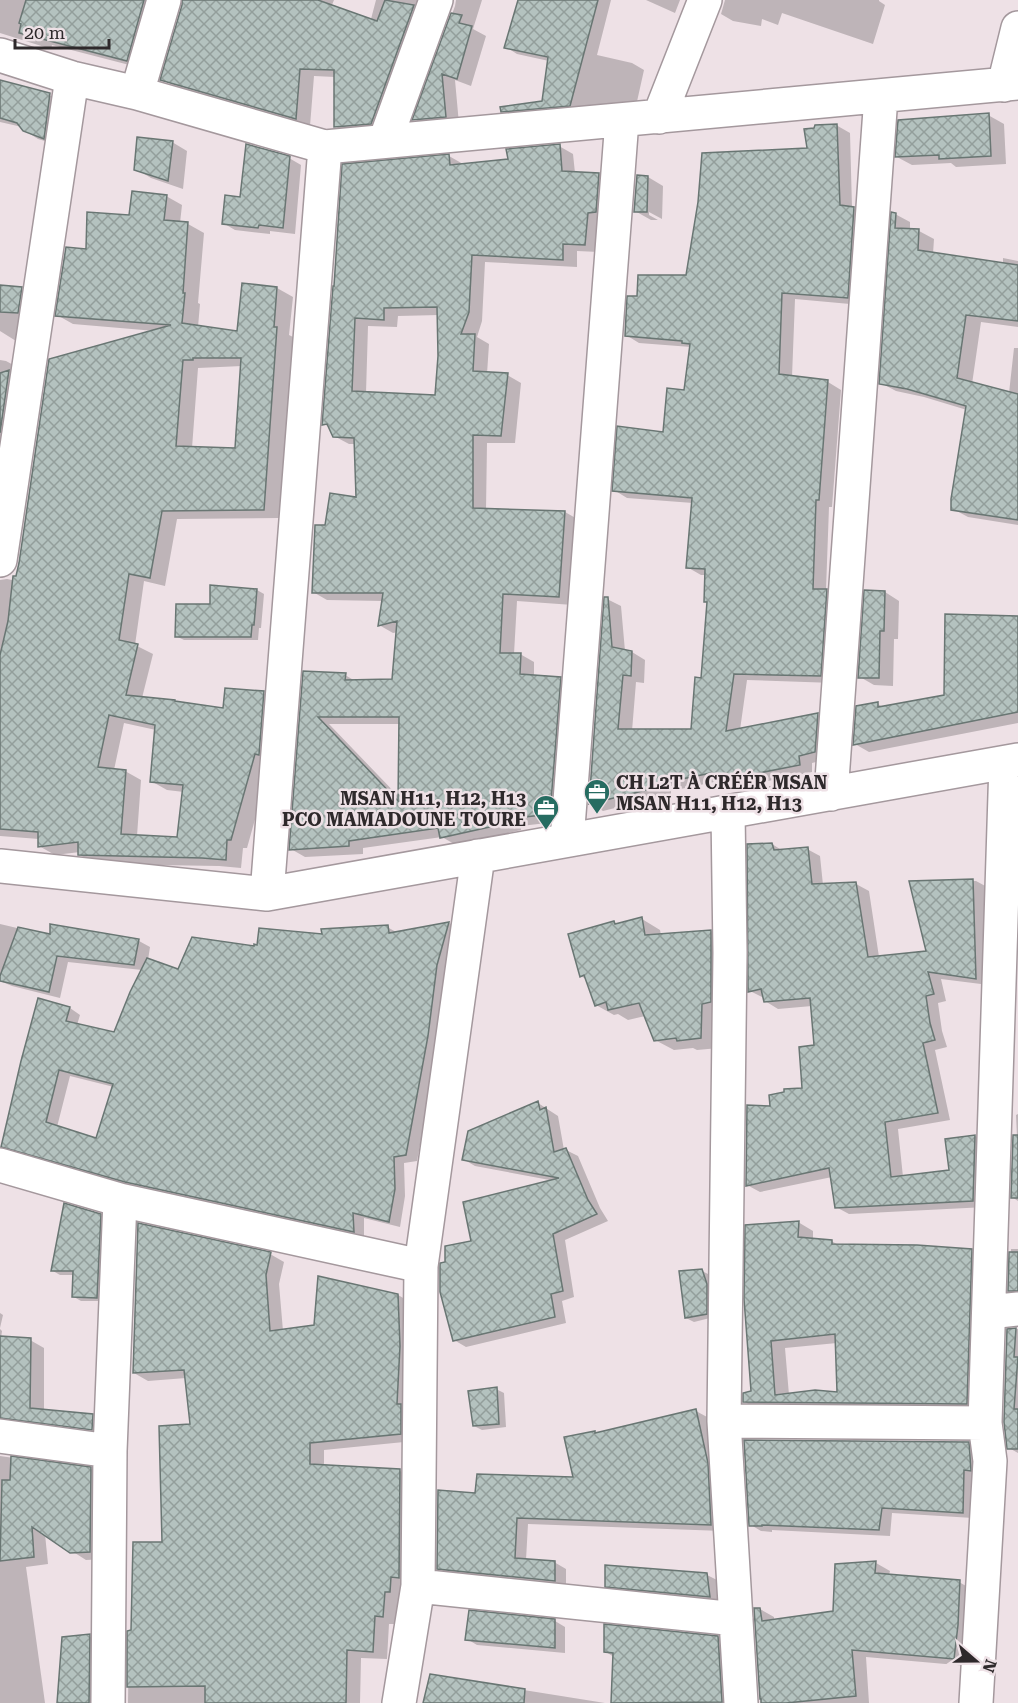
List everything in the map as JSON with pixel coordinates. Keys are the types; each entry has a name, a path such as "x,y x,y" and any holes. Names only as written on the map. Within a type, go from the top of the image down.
{"street":[{"path":"137,93 164,0"},
{"path":"385,141 436,0"},
{"path":"659,117 705,0"},
{"path":"0,55 72,78 137,93 325,147 1011,84 1018,28"},
{"path":"0,560 72,78"},
{"path":"831,794 881,96"},
{"path":"567,840 622,120"},
{"path":"267,894 325,147"},
{"path":"0,866 267,894 1012,762 1003,1310 985,1423 1004,1460 976,1703"},
{"path":"728,812 730,953 724,1421 741,1703"},
{"path":"399,1703 418,1586 421,1266 478,856"},
{"path":"0,1166 120,1200 421,1266"},
{"path":"108,1703 110,1451 120,1200"},
{"path":"724,1421 985,1423"},
{"path":"0,1436 110,1451"},
{"path":"418,1586 736,1619"}],"building":[{"path":"26,0 144,0 127,61 19,33 21,24 19,23"},
{"path":"182,0 318,0 377,21 385,0 414,5 371,124 334,127 334,70 300,69 296,119 160,80"},
{"path":"518,0 598,0 570,106 501,112 500,107 542,101 548,57 504,48"},
{"path":"451,13 462,15 459,23 472,26 457,79 442,74 446,117 412,120"},
{"path":"0,80 50,93 44,139 23,131 17,123 0,118"},
{"path":"989,113 991,156 939,159 939,155 895,157 898,120"},
{"path":"837,124 840,205 854,207 848,298 782,293 779,374 828,380 819,500 816,500 813,589 827,589 821,676 734,674 726,731 818,713 815,752 799,756 800,765 733,778 732,774 712,779 711,773 658,784 659,787 589,804 604,597 608,597 612,647 632,651 631,676 623,675 618,729 691,729 695,677 701,678 707,602 704,602 705,569 686,568 692,498 612,491 617,426 663,432 667,388 684,390 690,344 682,343 682,341 625,336 627,296 637,296 638,275 686,275 698,202 702,153 807,148 804,129 814,128 815,125"},
{"path":"137,137 173,141 168,181 134,170"},
{"path":"246,144 290,156 283,228 222,224 225,195 240,197"},
{"path":"560,144 562,171 599,173 596,212 588,213 585,245 563,244 563,260 472,255 469,312 461,334 475,334 473,371 508,373 501,436 473,435 473,508 565,511 559,597 503,594 500,653 521,653 520,674 561,677 550,814 507,819 508,823 440,838 438,828 349,841 349,846 289,850 303,671 346,673 345,680 392,679 397,621 378,626 383,593 312,593 315,525 325,525 330,493 356,497 354,438 333,437 327,424 322,425 342,164 449,154 450,165 508,159 506,149","holes":["437,307 438,356 435,395 352,391 355,318 384,320 384,308","318,717 399,717 398,801"]},
{"path":"637,175 648,176 647,212 634,212"},
{"path":"132,191 167,195 164,220 188,222 182,323 237,331 242,283 277,287 274,327 277,327 264,510 162,511 150,578 129,574 119,640 138,644 126,695 223,708 225,688 264,691 259,755 255,754 231,840 227,840 226,860 78,855 78,842 38,847 38,832 0,829 0,655 8,621 13,576 16,576 19,563 49,359 171,325 55,316 66,247 86,249 87,212 129,215","holes":["193,358 241,358 235,448 176,446 183,360 193,360","109,715 155,725 150,782 183,785 177,837 121,834 126,770 98,767"]},
{"path":"891,212 896,213 895,228 919,229 918,250 1018,265 1018,321 966,315 957,378 1018,394 1018,520 951,510 966,406 907,389 879,384"},
{"path":"0,285 22,287 18,313 0,312"},
{"path":"9,370 0,433 0,373"},
{"path":"210,585 257,589 251,637 175,637 176,604 210,604"},
{"path":"864,590 885,591 884,631 880,631 879,678 858,678"},
{"path":"945,614 1018,616 1018,712 853,745 856,706 878,702 878,707 944,695"},
{"path":"772,843 774,850 808,847 812,884 856,882 868,957 926,951 909,881 973,879 976,979 928,972 934,994 926,996 935,1040 923,1043 938,1113 885,1122 891,1177 949,1170 945,1139 975,1135 973,1201 835,1208 829,1168 746,1186 747,1105 770,1106 769,1095 784,1092 784,1089 802,1088 799,1047 814,1045 810,998 764,1002 761,989 748,992 747,844"},
{"path":"642,917 645,935 711,930 711,1002 702,1004 701,1038 654,1041 639,1003 608,1010 606,1002 595,1006 584,975 580,977 568,934 614,921 615,924"},
{"path":"449,922 437,965 428,1036 406,1155 394,1157 395,1189 389,1222 353,1213 354,1232 125,1182 1,1147 38,998 70,1007 66,1021 114,1032 147,958 178,969 192,937 254,946 254,944 257,945 259,928 322,934 321,929 388,925 389,933","holes":["59,1070 113,1084 96,1138 46,1122"]},
{"path":"50,924 139,939 134,965 57,956 49,992 0,981 18,927 50,934"},
{"path":"538,1101 540,1110 546,1107 554,1152 566,1148 588,1200 597,1214 553,1234 563,1291 551,1294 555,1317 453,1341 440,1292 440,1263 445,1262 445,1246 471,1241 463,1202 559,1178 462,1160 468,1131"},
{"path":"1013,1135 1018,1135 1018,1198 1011,1198"},
{"path":"64,1203 101,1214 97,1298 72,1297 73,1271 51,1271"},
{"path":"799,1221 798,1237 832,1240 832,1244 917,1245 972,1249 967,1404 743,1402 743,1393 751,1391 744,1299 745,1225","holes":["835,1334 837,1392 815,1390 775,1395 771,1341"]},
{"path":"138,1223 271,1252 266,1275 270,1331 314,1325 318,1276 398,1294 400,1346 397,1404 401,1404 401,1434 310,1443 310,1464 400,1469 399,1578 391,1577 390,1592 385,1592 383,1617 375,1616 373,1652 347,1650 346,1703 205,1703 205,1686 127,1687 127,1631 131,1630 133,1542 162,1542 159,1426 190,1424 184,1370 133,1373"},
{"path":"1009,1252 1018,1252 1018,1291 1008,1291"},
{"path":"702,1269 707,1284 707,1314 685,1318 679,1271"},
{"path":"1016,1328 1014,1357 1018,1357 1014,1409 1018,1409 1018,1449 1007,1449 1004,1422 1007,1329"},
{"path":"0,1336 31,1338 30,1408 93,1414 92,1430 0,1418"},
{"path":"497,1387 499,1424 473,1426 468,1391"},
{"path":"696,1409 708,1463 711,1525 517,1518 515,1558 555,1561 555,1581 437,1569 438,1490 475,1493 477,1474 573,1477 564,1437 595,1431 595,1433"},
{"path":"744,1440 969,1442 971,1471 964,1470 963,1513 882,1508 879,1530 749,1526"},
{"path":"11,1456 91,1467 90,1552 70,1553 32,1527 34,1557 0,1561 2,1480 10,1480"},
{"path":"876,1561 875,1573 960,1580 954,1659 852,1650 856,1696 786,1703 761,1703 754,1608 760,1608 762,1621 833,1611 835,1564"},
{"path":"605,1565 707,1573 710,1597 605,1587"},
{"path":"469,1610 555,1619 555,1648 465,1640"},
{"path":"604,1624 718,1636 722,1702 611,1703 613,1653 604,1652"},
{"path":"90,1634 89,1703 57,1703 62,1637"},
{"path":"430,1674 525,1689 524,1703 423,1703"}],"place":[{"name":"CH L2T À CRÉÉR MSAN MSAN H11, H12, H13","path":"597,815"},
{"name":"MSAN H11, H12, H13 PCO MAMADOUNE TOURE","path":"546,831"}]}
